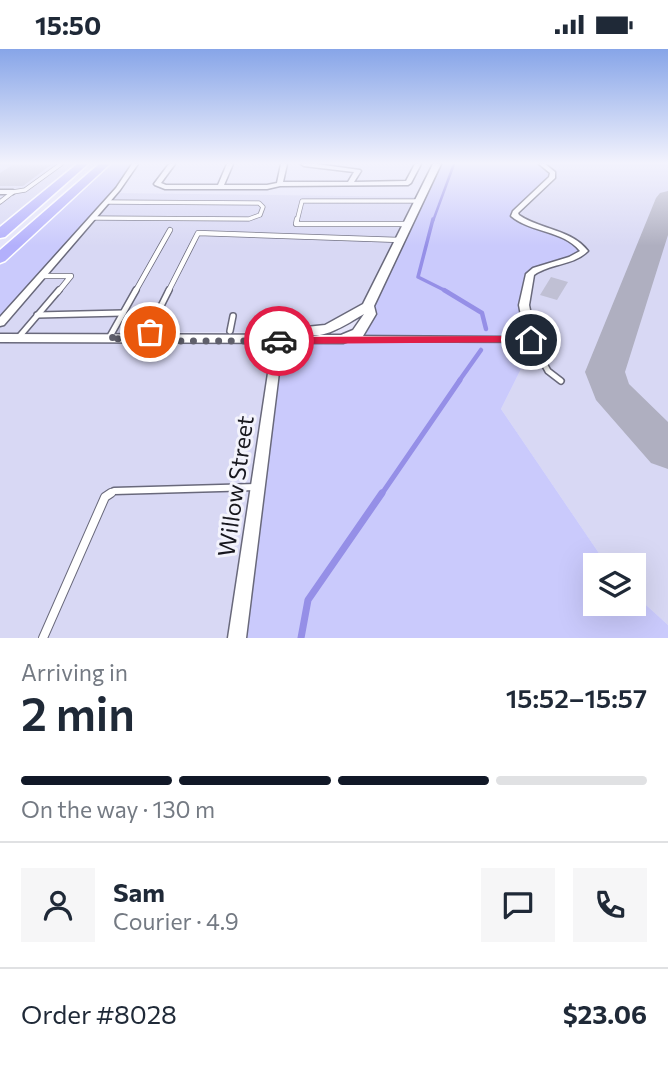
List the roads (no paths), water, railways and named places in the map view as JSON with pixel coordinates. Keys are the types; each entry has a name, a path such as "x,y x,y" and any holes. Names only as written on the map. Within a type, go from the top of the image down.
{"highway":[{"path":"0,234 50,191"},
{"path":"0,258 74,191"}],"street":[{"path":"0,323 115,191"},
{"path":"109,338 232,323 316,332 328,329 368,306 424,191"},
{"path":"0,338 109,338 146,341 531,340 524,305 530,274 535,269 577,258 584,251 578,243 515,216 515,212 537,191"},
{"path":"0,192 13,192"},
{"path":"343,339 358,333 370,314 368,306"},
{"name":"Willow Street","path":"237,638 278,341"}],"lane":[{"path":"0,202 16,191"},
{"path":"408,224 296,224 302,201 419,201"},
{"path":"93,218 249,219 260,215 263,207 258,203 107,202"},
{"path":"109,338 170,230"},
{"path":"156,332 161,319 159,310 198,233 400,240"},
{"path":"18,338 71,276 41,276"},
{"path":"37,315 123,313"},
{"path":"531,340 548,371 561,381"},
{"path":"43,638 105,497 114,491 258,487"}],"waterway":[{"path":"433,221 444,191"},
{"path":"433,219 418,277 444,290"},
{"path":"444,290 448,292"},
{"path":"444,290 482,313 486,329"},
{"path":"459,381 481,350"},
{"path":"381,495 460,380"},
{"path":"301,638 308,600 382,493"}]}
